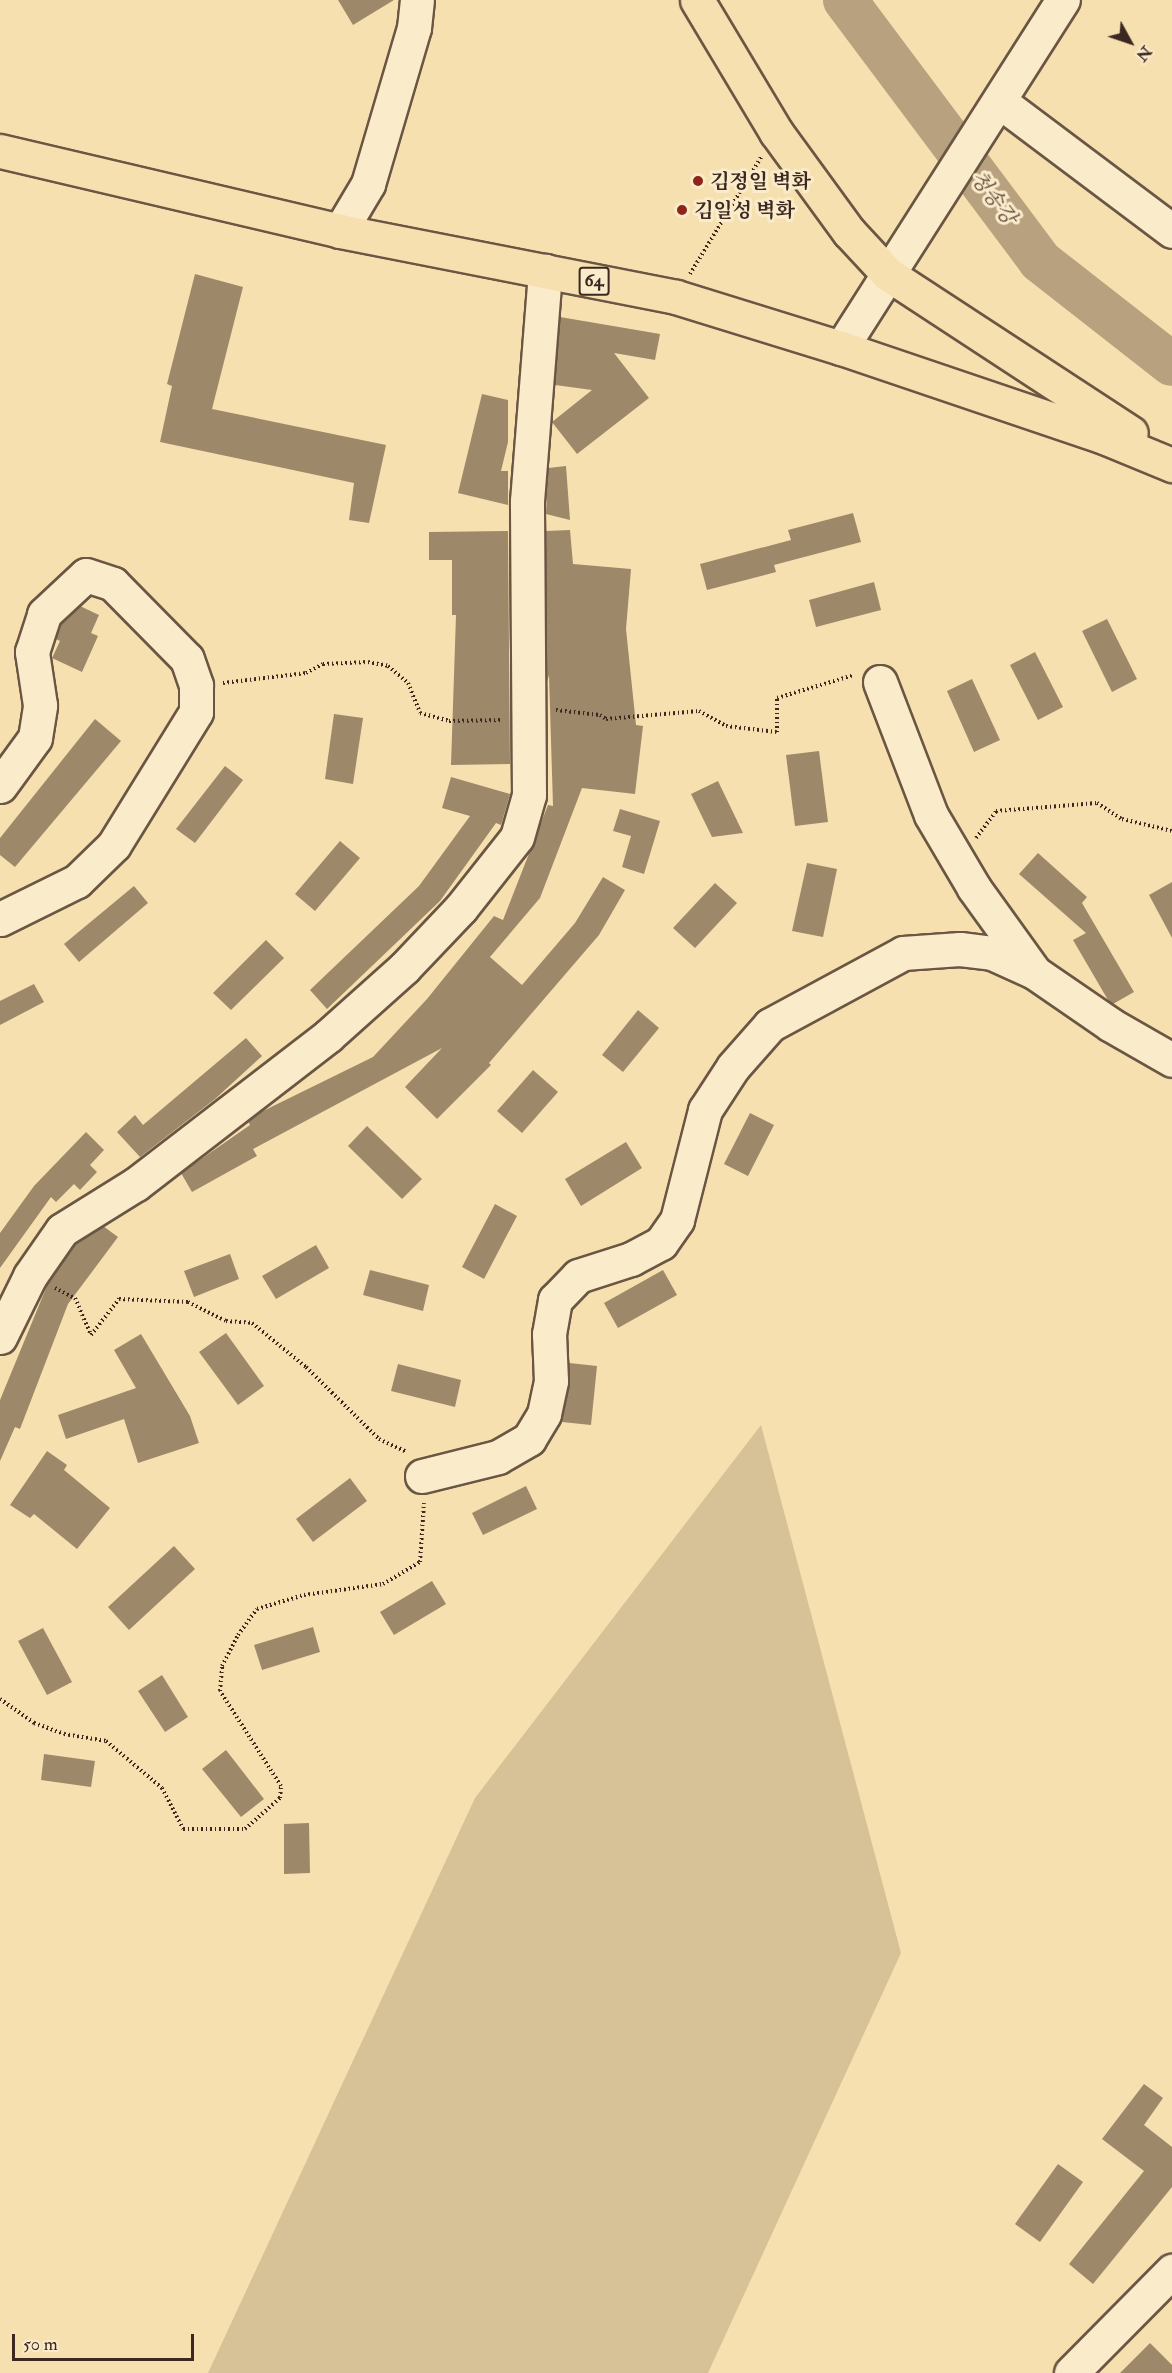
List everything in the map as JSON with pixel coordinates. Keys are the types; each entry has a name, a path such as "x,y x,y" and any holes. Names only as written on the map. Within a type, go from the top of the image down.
{"main road":[{"path":"697,0 776,132 849,232 888,274 1128,431 1171,465"},
{"name":"64","path":"0,151 340,231 675,297 841,348 1104,436 1171,465"}],"street":[{"path":"340,231 368,184 414,28 417,0"},
{"path":"841,348 1064,0"},
{"path":"999,101 1172,231"},
{"path":"0,1337 30,1276 62,1230 136,1184 328,1036 404,968 461,908 516,837 530,795 531,713 527,501 545,271"},
{"path":"0,786 35,738 40,705 32,651 44,614 86,575 113,584 187,659 196,685 196,712 114,845 77,881 0,920"},
{"path":"880,682 931,815 960,864 1034,972"},
{"path":"422,1476 498,1457 529,1439 546,1403 550,1381 549,1334 555,1300 578,1276 630,1259 660,1243 677,1220 705,1110 733,1067 770,1024 903,953 960,949 992,953 1034,972 1111,1025 1172,1060"},
{"path":"1071,2373 1172,2271"}],"path":[{"path":"675,297 776,132"},
{"path":"196,685 306,673 323,664 368,662 388,666 408,683 420,713 449,721 531,713 600,714 606,719 699,711 726,726 777,732 777,698 858,674 880,682"},
{"path":"960,864 996,811 1097,803 1122,819 1172,831"},
{"path":"0,1699 34,1723 64,1734 106,1741 162,1788 183,1829 245,1829 280,1798 281,1786 220,1691 222,1666 258,1609 303,1595 383,1584 420,1562 424,1538 422,1476 406,1452 379,1439 306,1367 252,1323 226,1321 188,1302 119,1299 91,1335 75,1298 30,1276"}],"shaded area":[{"path":"761,1425 901,1953 708,2373 208,2373 475,1798"}],"building":[{"path":"338,0 394,0 353,25"},
{"path":"195,274 243,287 212,409 386,445 369,523 349,520 354,483 160,442 172,386 167,384"},
{"path":"560,317 660,334 655,360 614,353 649,398 577,454 552,422 592,390 555,385"},
{"path":"482,394 508,400 508,442 501,471 508,471 508,505 458,493"},
{"path":"566,466 570,520 546,514 548,468"},
{"path":"853,513 861,542 774,565 776,572 707,590 700,564 791,540 788,530"},
{"path":"570,530 573,564 631,569 626,629 636,725 643,726 635,794 582,788 540,898 490,957 522,985 575,923 603,877 625,890 599,935 489,1063 491,1065 437,1119 405,1087 442,1048 253,1149 257,1156 192,1192 181,1173 250,1125 248,1121 259,1113 373,1057 427,999 494,916 503,920 548,805 553,806 549,675 547,682 546,531"},
{"path":"508,531 510,764 451,765 456,615 452,615 452,560 429,560 429,532"},
{"path":"874,582 881,610 816,627 809,600"},
{"path":"80,606 99,615 91,633 98,636 82,672 52,658 60,641 56,639 60,624"},
{"path":"1107,619 1137,679 1112,692 1082,631"},
{"path":"1035,652 1063,707 1038,720 1010,665"},
{"path":"972,679 1000,740 974,752 947,691"},
{"path":"334,714 363,718 353,784 325,779"},
{"path":"95,719 121,741 15,867 0,855 0,838"},
{"path":"819,751 828,822 795,826 786,755"},
{"path":"225,766 243,780 195,843 176,829"},
{"path":"451,777 510,794 501,825 496,823 440,901 327,1009 310,990 419,886 470,816 442,808"},
{"path":"718,781 743,833 712,837 691,794"},
{"path":"620,809 660,821 644,874 622,867 631,836 613,831"},
{"path":"340,841 360,858 315,911 295,894"},
{"path":"1038,853 1087,897 1082,903 1134,992 1113,1004 1108,1000 1073,940 1086,933 1019,874"},
{"path":"807,863 837,869 823,937 792,931"},
{"path":"1172,882 1172,938 1149,895"},
{"path":"715,883 737,903 695,948 673,928"},
{"path":"134,886 148,903 79,962 64,944"},
{"path":"266,940 284,958 231,1010 213,993"},
{"path":"34,984 44,1002 0,1025 0,1001"},
{"path":"638,1010 659,1028 623,1072 602,1055"},
{"path":"246,1038 262,1056 215,1099 140,1157 117,1132 135,1115 143,1125"},
{"path":"533,1070 558,1092 522,1133 497,1111"},
{"path":"750,1113 774,1125 748,1176 724,1164"},
{"path":"367,1126 422,1179 402,1199 348,1146"},
{"path":"86,1132 104,1150 90,1165 97,1172 80,1190 74,1184 56,1202 51,1197 0,1268 0,1233 34,1186"},
{"path":"626,1142 642,1168 581,1206 565,1179"},
{"path":"495,1204 517,1216 484,1279 462,1267"},
{"path":"103,1226 118,1237 68,1304 20,1429 15,1427 0,1461 0,1400 49,1281 76,1244"},
{"path":"316,1245 329,1268 276,1299 262,1276"},
{"path":"230,1254 239,1279 194,1297 184,1271"},
{"path":"370,1270 429,1285 423,1311 363,1295"},
{"path":"663,1270 677,1295 618,1328 604,1303"},
{"path":"226,1333 264,1386 238,1405 199,1352"},
{"path":"141,1334 190,1416 199,1443 138,1463 124,1419 66,1439 58,1415 136,1388 114,1350"},
{"path":"569,1363 597,1366 591,1425 562,1422"},
{"path":"398,1364 461,1380 455,1407 391,1391"},
{"path":"47,1451 67,1465 64,1470 110,1508 77,1549 34,1514 30,1518 10,1505"},
{"path":"350,1478 367,1501 313,1542 296,1519"},
{"path":"526,1486 537,1509 483,1535 472,1513"},
{"path":"174,1546 195,1569 129,1630 108,1607"},
{"path":"432,1581 446,1604 394,1635 380,1612"},
{"path":"313,1627 320,1652 262,1670 254,1645"},
{"path":"43,1628 72,1682 47,1695 18,1641"},
{"path":"162,1675 188,1717 165,1732 138,1691"},
{"path":"226,1750 264,1799 241,1817 202,1769"},
{"path":"44,1754 95,1761 91,1787 41,1780"},
{"path":"309,1823 310,1873 284,1874 284,1824"},
{"path":"1144,2084 1163,2098 1144,2125 1172,2147 1172,2187 1093,2284 1069,2264 1144,2171 1102,2139"},
{"path":"1058,2164 1083,2182 1040,2242 1015,2224"},
{"path":"1150,2343 1172,2365 1172,2373 1120,2373"}],"waterway":[{"name":"청송강","path":"845,0 1040,261 1172,364"}],"place":[{"name":"김정일 벽화","path":"698,181"},
{"name":"김일성 벽화","path":"682,210"}]}
